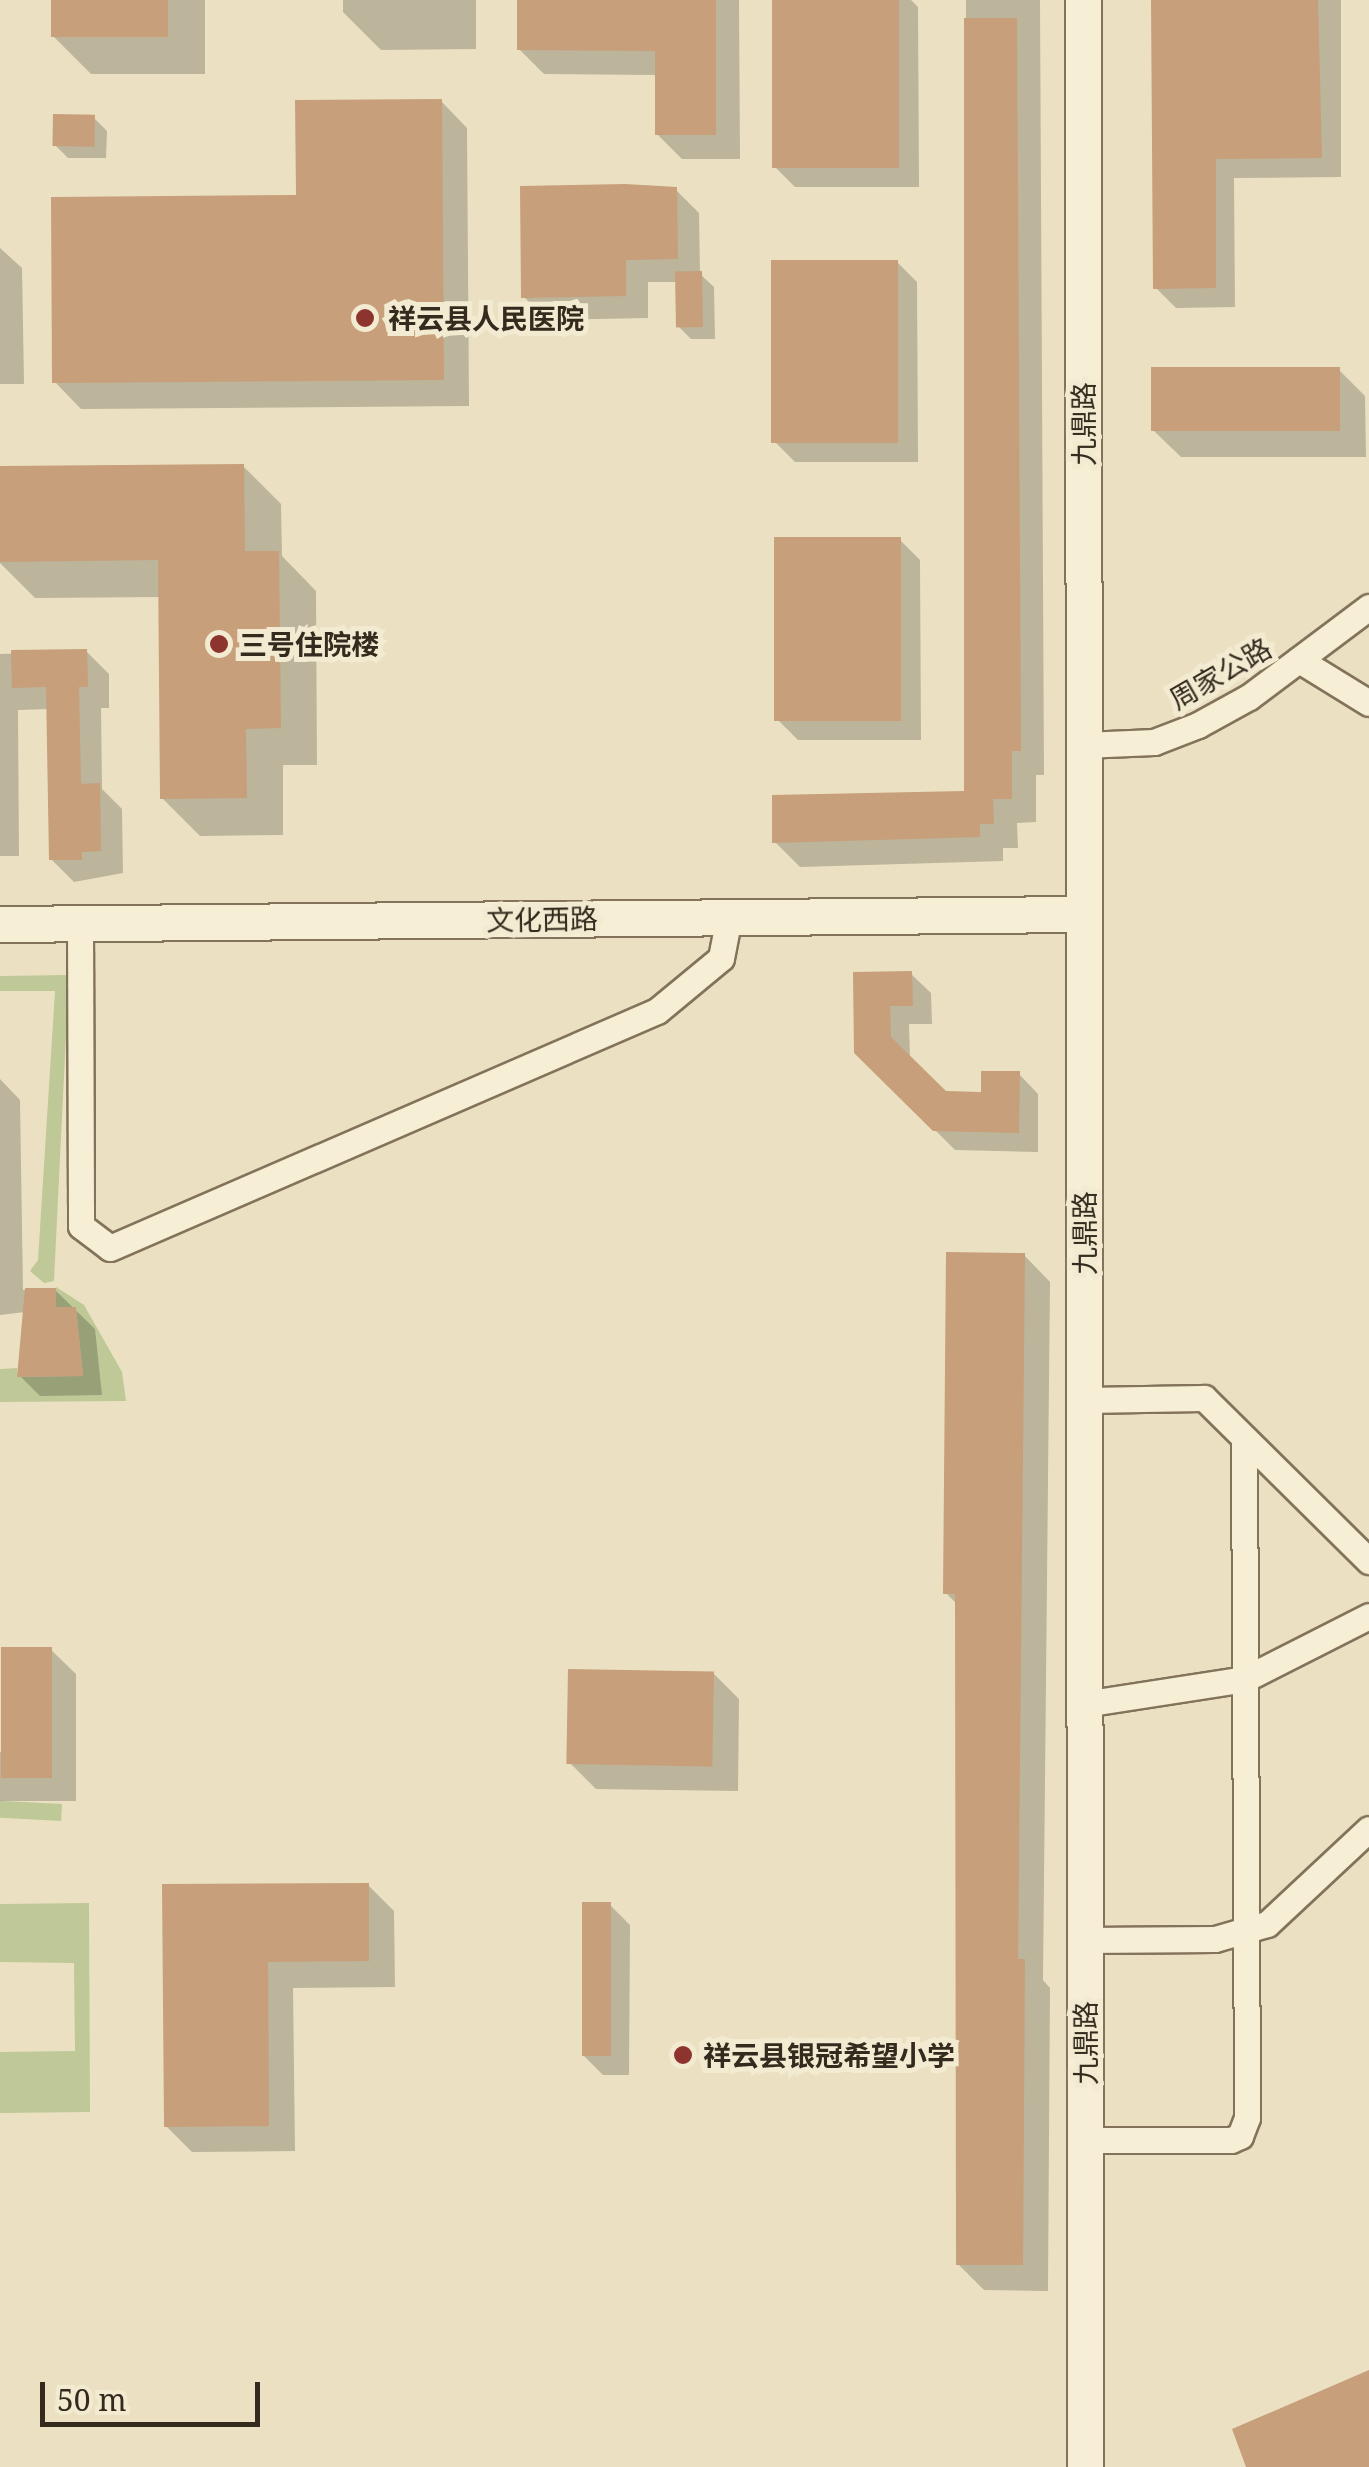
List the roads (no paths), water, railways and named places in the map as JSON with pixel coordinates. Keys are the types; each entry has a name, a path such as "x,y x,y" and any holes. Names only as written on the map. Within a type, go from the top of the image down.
{"street":[{"name":"九鼎路","path":"1083,0 1085,2467"},
{"name":"周家公路","path":"1084,745 1154,742 1198,725 1299,660 1369,607"},
{"path":"1299,660 1369,703"},
{"name":"文化西路","path":"0,924 1084,914"},
{"path":"80,924 82,1226 110,1248 657,1011 722,958 729,917"},
{"path":"1084,1400 1204,1398 1369,1562"},
{"path":"1085,2140 1240,2136 1247,2118 1244,1438"},
{"path":"1084,1704 1245,1679 1369,1616"},
{"path":"1085,1940 1215,1939 1246,1930 1292,1906 1369,1829"}],"place":[{"name":"祥云县人民医院","path":"365,318"},
{"name":"三号住院楼","path":"219,644"},
{"name":"祥云县银冠希望小学","path":"683,2055"}]}
